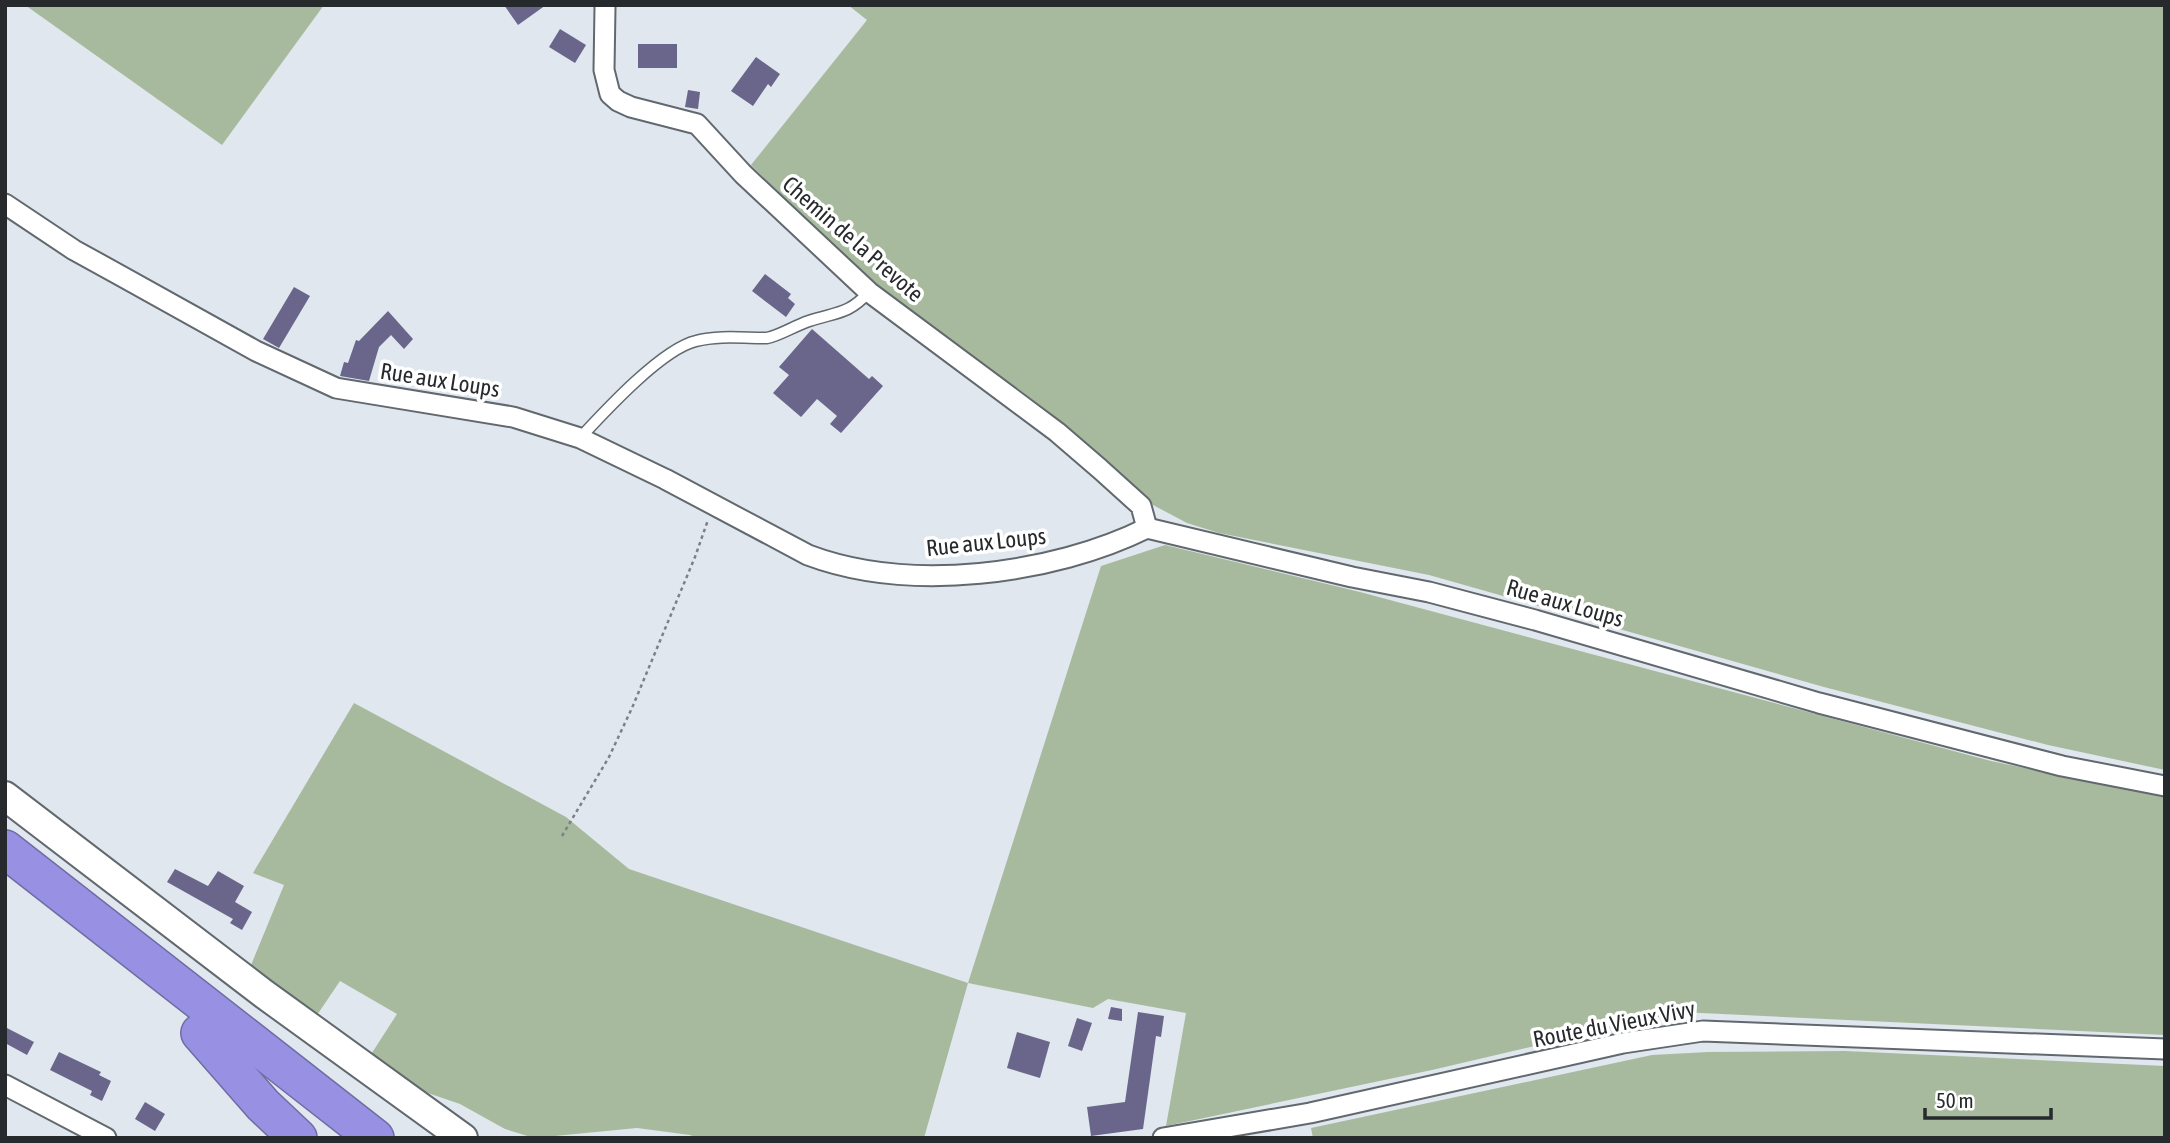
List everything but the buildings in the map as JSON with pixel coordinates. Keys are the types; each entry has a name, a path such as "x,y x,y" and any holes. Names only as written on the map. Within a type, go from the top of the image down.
{"highway":[{"path":"5,849 375,1138"},
{"path":"5,881 335,1138"},
{"path":"200,1033 263,1105 298,1138"},
{"path":"313,1089 390,1138"}],"street":[{"name":"Chemin de la Prevote","path":"602,6 604,70 610,94 631,107 696,124 770,200 869,292 1057,432 1141,506 1147,528"},
{"name":"Rue aux Loups","path":"5,204 74,250 256,351 336,388 513,417 580,438 620,456 808,555 833,565 932,575 1012,569 1121,541 1147,528 1429,592 1819,702 2062,766 2165,786"},
{"path":"5,796 264,994 463,1138"},
{"name":"Route du Vieux Vivy","path":"1163,1138 1310,1113 1507,1071 1622,1043 1703,1031 2165,1049"},
{"path":"5,1085 106,1138"}],"lane":[{"path":"580,438 650,370 682,345 698,340 776,336 808,321 850,309 869,292"}],"path":[{"path":"562,836 610,757 695,557 713,504"}],"green space":[{"path":"25,5 324,5 222,145"},
{"path":"848,5 2165,5 2165,770 2048,745 1824,687 1429,575 1219,533 1187,523 1153,505 1061,424 859,274 751,165 867,20"},
{"path":"1165,545 1360,592 1991,761 2165,797 2165,1035 1680,1012 1432,1070 1166,1126 1186,1013 1108,999 1093,1008 968,983 1101,566"},
{"path":"354,703 566,817 629,869 968,983 924,1138 697,1138 637,1128 534,1138 505,1129 460,1104 416,1089 370,1056 397,1014 340,981 311,1024 249,970 284,885 253,873"},
{"path":"1845,1051 2165,1066 2165,1138 1313,1138 1311,1128 1652,1055"}]}
